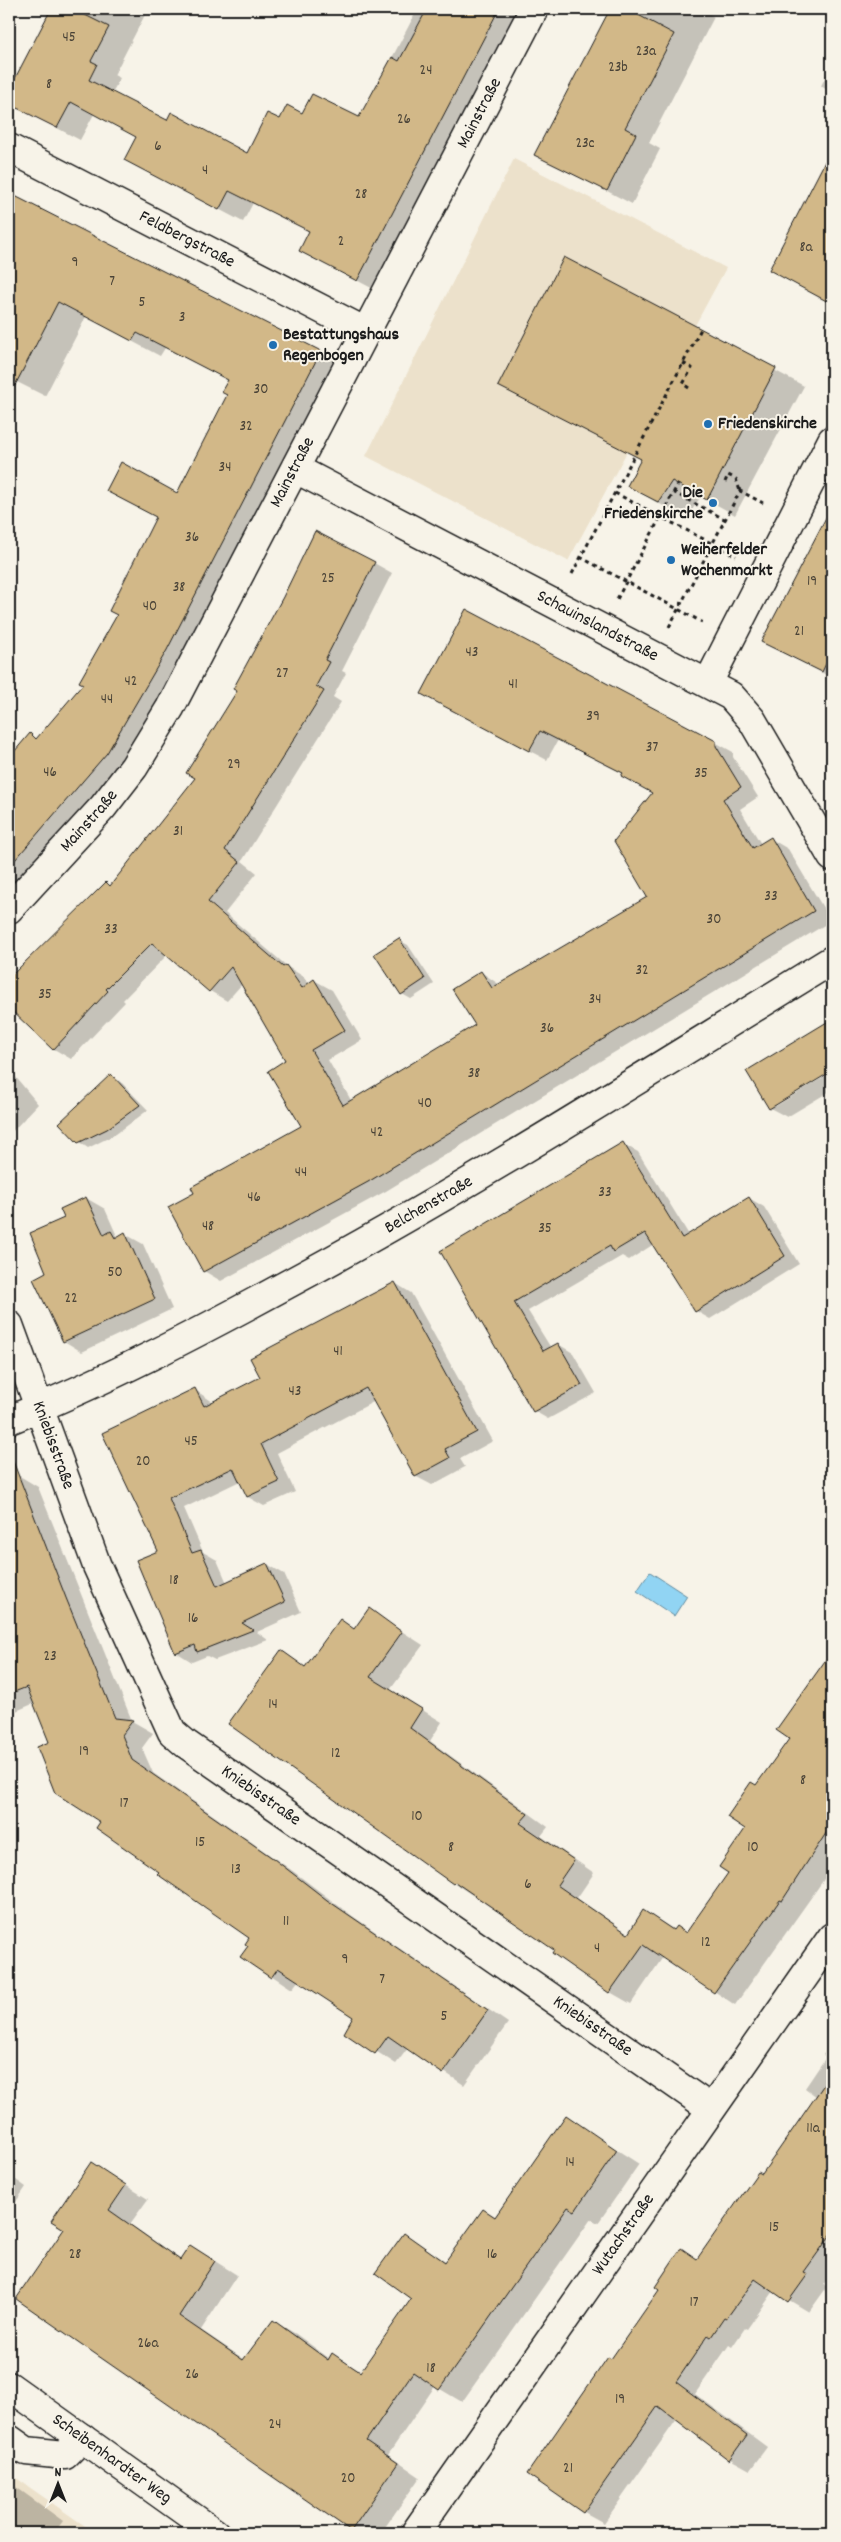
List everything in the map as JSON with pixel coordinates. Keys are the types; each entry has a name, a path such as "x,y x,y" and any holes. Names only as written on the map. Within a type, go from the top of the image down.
{"street":[{"name":"Mainstraße","path":"9,909 74,840 134,767 170,708 534,9"},
{"name":"Feldbergstraße","path":"9,148 366,332"},
{"path":"708,683 832,440"},
{"name":"Schauinslandstraße","path":"296,469 731,696 752,720 832,857"},
{"name":"Belchenstraße","path":"9,1420 176,1343 377,1236 443,1198 832,960"},
{"name":"Kniebisstraße","path":"9,1325 97,1566 172,1732 186,1744 710,2108"},
{"name":"Wutachstraße","path":"415,2533 710,2108 832,1937"},
{"name":"Scheibenhardter Weg","path":"9,2386 215,2533"},
{"path":"9,2439 26,2451 65,2455 82,2438"}],"path":[{"path":"556,604 700,329"},
{"path":"683,363 692,368 683,384 689,388"},
{"path":"725,482 728,475 736,479 740,491 792,518"},
{"path":"626,582 678,484"},
{"path":"678,610 740,491"},
{"path":"673,492 726,520"},
{"path":"614,493 765,572"},
{"path":"580,558 732,637"}],"shaded area":[{"path":"514,159 726,268 568,561 366,456"},
{"path":"9,2473 32,2489 95,2533 9,2533"}],"water":[{"path":"650,1572 687,1596 674,1616 637,1591"}],"building":[{"path":"51,9 73,9 109,27 91,61 97,64 89,80 167,120 171,112 247,153 267,113 280,119 287,105 302,113 312,94 359,117 392,57 399,61 427,9 499,9 357,281 299,251 309,231 229,191 219,210 124,160 136,137 71,102 57,128 9,104 9,90"},
{"path":"610,9 627,9 674,34 625,128 636,134 607,191 534,155"},
{"path":"832,148 832,304 769,270"},
{"path":"9,193 321,351 167,650 107,753 9,867 9,758 30,733 36,739 83,684 79,682 117,615 109,611 156,517 106,491 121,462 177,493 227,395 221,392 228,380 137,333 132,341 58,302 9,397"},
{"path":"564,257 776,368 707,500 672,481 658,502 627,486 641,459 498,386"},
{"path":"832,506 832,651 822,672 761,642"},
{"path":"315,531 375,562 325,660 329,662 316,686 324,691 225,850 240,862 208,902 283,967 286,965 302,988 314,979 345,1030 311,1050 343,1105 475,1025 452,989 481,971 492,988 647,897 614,841 652,793 621,776 623,773 540,731 529,751 421,694 466,609 716,741 716,746 741,787 723,799 753,848 771,837 814,911 368,1182 203,1272 168,1207 194,1193 191,1187 301,1126 268,1071 285,1060 231,967 209,992 152,943 106,989 108,991 53,1050 9,1008 9,978 106,882 110,886 195,778 186,773 237,691 233,689 283,597"},
{"path":"399,938 425,979 401,995 374,954"},
{"path":"832,1019 832,1071 769,1109 746,1071"},
{"path":"111,1074 140,1105 107,1129 78,1143 59,1123"},
{"path":"623,1142 682,1238 749,1197 785,1256 695,1312 645,1233 613,1252 610,1246 514,1302 543,1351 558,1343 582,1385 533,1412 440,1251"},
{"path":"86,1197 104,1235 111,1231 115,1238 125,1232 155,1299 63,1342 33,1279 46,1272 30,1233 64,1218 60,1209"},
{"path":"395,1282 477,1432 445,1449 450,1458 415,1477 366,1388 261,1444 279,1482 247,1497 233,1468 169,1498 192,1553 201,1550 217,1586 267,1563 285,1602 242,1623 253,1630 197,1652 195,1645 175,1653 136,1560 158,1551 102,1433 195,1388 204,1406 260,1377 250,1358"},
{"path":"11,1456 115,1718 133,1720 122,1735 132,1760 274,1859 327,1900 488,2010 443,2074 388,2036 375,2054 344,2033 353,2017 278,1968 271,1978 240,1957 248,1946 245,1944 249,1938 157,1874 159,1872 96,1828 100,1822 55,1793 37,1747 49,1742 27,1687 9,1694 9,1457"},
{"path":"369,1608 402,1632 370,1677 422,1709 410,1728 528,1814 520,1823 574,1860 557,1885 628,1934 643,1910 673,1930 676,1926 686,1933 728,1873 719,1867 745,1829 727,1817 751,1782 756,1785 789,1739 776,1730 832,1651 832,1824 782,1901 780,1900 714,1993 643,1945 609,1993 552,1953 554,1950 455,1882 453,1884 228,1724 281,1650 305,1667 340,1619 354,1629"},
{"path":"832,2073 832,2233 804,2272 808,2274 788,2302 755,2279 711,2337 708,2335 676,2382 747,2435 729,2460 658,2406 583,2513 527,2474 608,2357 611,2359 659,2290 655,2287 681,2248 697,2259 758,2172 762,2174"},
{"path":"566,2115 617,2150 575,2211 568,2207 439,2390 413,2372 366,2441 398,2463 351,2531 16,2299 64,2229 51,2221 91,2162 126,2185 109,2210 180,2260 190,2245 215,2261 179,2316 243,2360 273,2320 328,2360 332,2353 360,2372 411,2299 375,2273 404,2233 445,2262 483,2209 495,2217"}],"place":[{"name":"Bestattungshaus Regenbogen","path":"273,345"},
{"name":"Friedenskirche","path":"708,424"},
{"name":"Die Friedenskirche","path":"713,503"},
{"name":"Weiherfelder Wochenmarkt","path":"671,560"}]}
